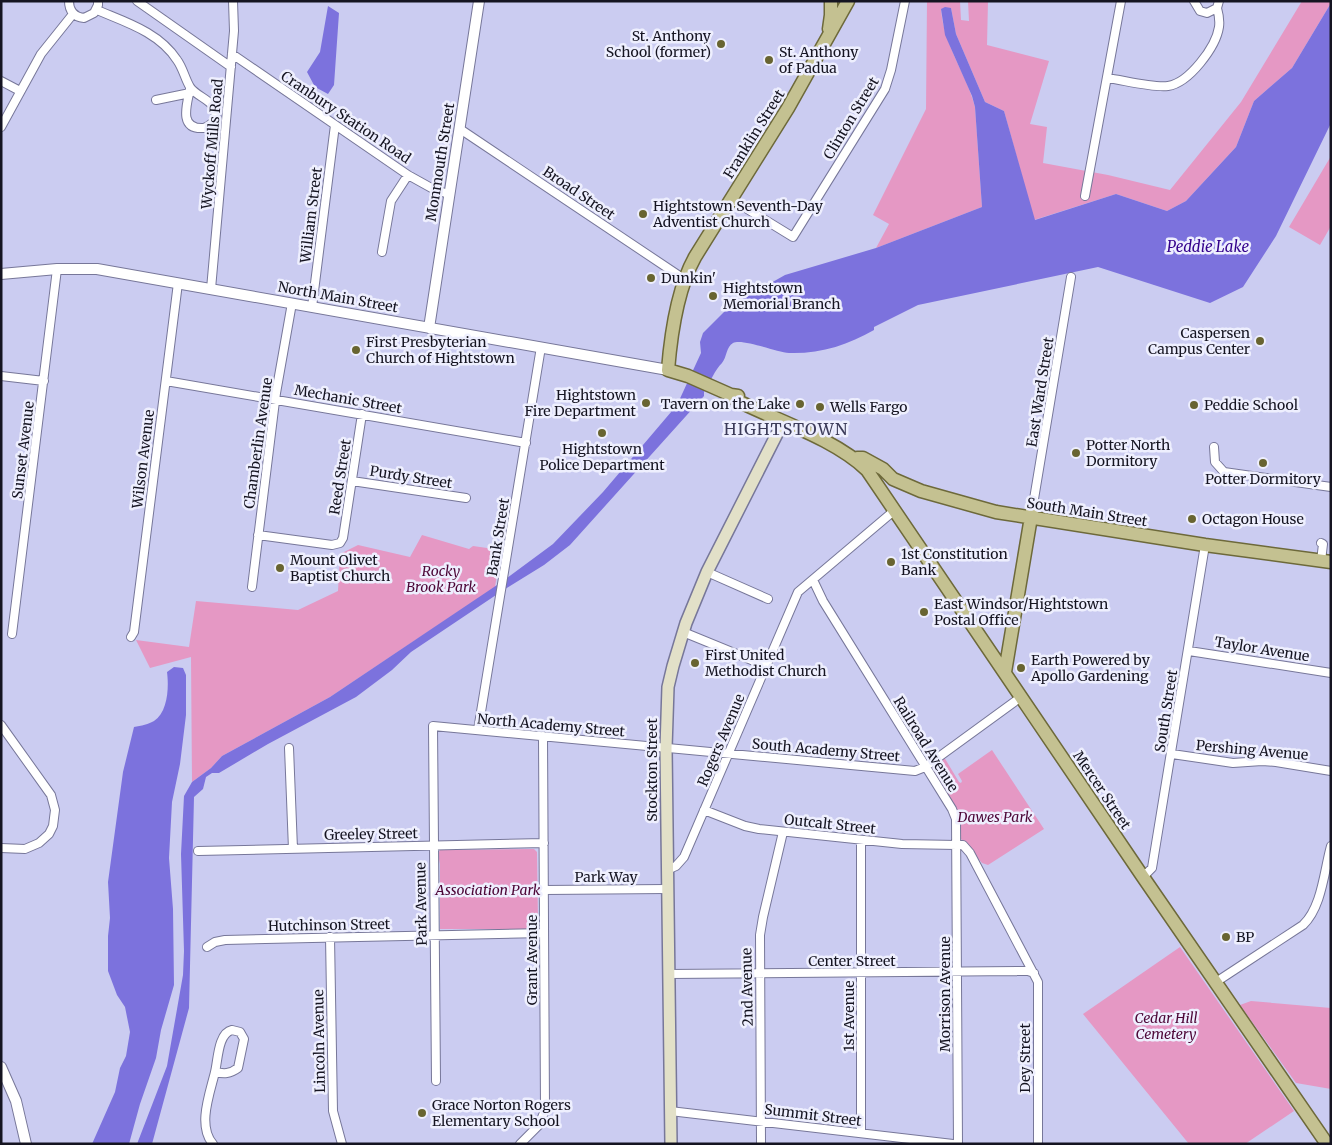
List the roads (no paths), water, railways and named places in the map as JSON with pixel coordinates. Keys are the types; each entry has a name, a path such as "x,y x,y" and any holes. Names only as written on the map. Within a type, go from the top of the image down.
{"main road":[{"path":"827,39 831,1"},
{"name":"Franklin Street","path":"668,370 669,355 684,279 695,257 788,108 848,1"},
{"path":"669,355 688,376"},
{"path":"668,370 688,376 731,395 738,401 768,417 783,422 850,457"},
{"name":"Stockton Street","path":"671,1144 666,748 668,687 683,632 707,572 783,422"},
{"name":"South Main Street","path":"850,457 863,458 883,469 893,479 936,496 996,512 1032,515 1205,545 1323,561"},
{"name":"Mercer Street","path":"850,457 867,470 895,510 1143,877 1327,1144"},
{"path":"1005,672 1032,515"}],"street":[{"path":"69,1 70,10 73,14 84,18 92,16 97,5 161,42 177,60 190,91 186,116 190,124 194,127 204,128 212,122 215,113 212,104 190,91 156,100"},
{"path":"138,1 231,67"},
{"name":"Wyckoff Mills Road","path":"210,289 231,67 235,15 233,1"},
{"name":"Monmouth Street","path":"429,328 479,1"},
{"name":"Clinton Street","path":"731,199 794,237 885,89 891,70 905,1"},
{"path":"1085,196 1121,1"},
{"path":"1194,1 1197,8 1203,12 1211,12 1218,5"},
{"path":"1107,78 1160,86 1169,86 1186,78 1198,65 1217,36 1220,17 1218,5"},
{"path":"1,127 4,114 20,91 41,54 73,14"},
{"name":"Cranbury Station Road","path":"232,54 408,175 435,190 449,194"},
{"path":"1,81 20,91"},
{"path":"215,113 227,114"},
{"name":"William Street","path":"312,307 335,125"},
{"name":"Broad Street","path":"460,129 684,279"},
{"path":"382,252 390,201 408,175"},
{"name":"North Main Street","path":"1,274 57,269 96,269 668,370"},
{"name":"Sunset Avenue","path":"12,634 57,269"},
{"name":"East Ward Street","path":"1032,515 1071,277"},
{"name":"Wilson Avenue","path":"131,637 134,632 178,283"},
{"name":"Chamberlin Avenue","path":"252,587 276,400 292,304"},
{"name":"Bank Street","path":"478,730 541,347"},
{"path":"1,376 44,381"},
{"name":"Mechanic Street","path":"166,381 526,442"},
{"name":"Reed Street","path":"258,535 332,545 340,543 343,538 362,414"},
{"path":"1214,447 1215,462 1224,472 1331,487"},
{"name":"Purdy Street","path":"352,481 466,498"},
{"name":"Rogers Avenue","path":"667,870 676,866 684,857 798,592 895,510"},
{"name":"South Street","path":"1143,877 1152,868 1205,545"},
{"path":"707,572 768,599"},
{"name":"Railroad Avenue","path":"813,580 823,601 954,813 957,844"},
{"path":"683,632 766,666"},
{"name":"Taylor Avenue","path":"1188,651 1331,673"},
{"path":"925,767 1020,696"},
{"path":"1,725 51,795 55,810 53,826 49,834 39,843 25,849 1,848"},
{"name":"North Academy Street","path":"433,726 666,748"},
{"name":"Park Avenue","path":"433,726 436,1081"},
{"name":"Grant Avenue","path":"520,1144 539,1125 545,1110 543,736"},
{"path":"289,748 293,849"},
{"name":"South Academy Street","path":"666,748 915,771 925,767"},
{"name":"Pershing Avenue","path":"1172,754 1233,763 1276,762 1331,771"},
{"name":"Outcalt Street","path":"704,810 745,826 783,832 902,844 957,844"},
{"name":"2nd Avenue","path":"761,1144 759,944 761,926 783,832"},
{"name":"1st Avenue","path":"861,840 862,1133"},
{"name":"Greeley Street","path":"198,851 544,842"},
{"path":"957,844 970,852 1034,973"},
{"name":"Morrison Avenue","path":"957,844 958,1144"},
{"path":"1216,982 1309,920 1328,871 1331,846"},
{"name":"Park Way","path":"544,890 668,889"},
{"name":"Hutchinson Street","path":"207,947 215,942 225,940 544,933"},
{"name":"Lincoln Avenue","path":"330,937 333,1111 342,1144"},
{"name":"Center Street","path":"668,974 862,974 1028,971 1034,973"},
{"name":"Dey Street","path":"1034,973 1038,982 1038,1144"},
{"path":"212,1144 205,1133 204,1123 215,1072 223,1036 228,1031 240,1032 244,1039 238,1068 232,1073 215,1072"},
{"path":"1,1067 16,1101 26,1144"},
{"name":"Summit Street","path":"670,1111 953,1144"}],"water":[{"name":"Peddie Lake","path":"1331,3 1331,123 1276,236 1243,287 1210,303 1098,267 918,305 874,327 874,330 833,348 812,352 789,353 744,342 733,343 704,392 704,396 570,545 544,565 411,652 392,670 356,697 268,744 219,773 212,773 206,777 203,789 194,797 189,1008 152,1144 137,1144 167,1066 183,975 181,854 184,796 192,782 211,768 222,756 330,697 503,581 553,544 603,492 677,405 701,353 700,342 703,333 730,306 785,275 876,248 982,207 975,107 945,35 941,9 945,7 951,8 956,34 985,102 1004,111 1035,220 1116,194 1167,211 1186,201 1236,147 1254,101 1292,68"},
{"path":"328,6 339,13 334,85 328,94 315,87 307,72 320,52"},
{"path":"174,667 183,668 186,675 186,715 180,764 172,802 169,858 173,909 174,985 161,1030 156,1058 129,1144 92,1144 115,1092 120,1068 126,1056 130,1032 125,1007 117,995 108,971 110,918 108,882 123,772 134,727 145,725 159,717 165,705 168,685 167,672"}],"place":[{"name":"St. Anthony School (former)","path":"721,44"},
{"name":"St. Anthony of Padua","path":"769,60"},
{"name":"Hightstown Seventh-Day Adventist Church","path":"643,214"},
{"name":"Dunkin'","path":"651,278"},
{"name":"Hightstown Memorial Branch","path":"713,296"},
{"name":"Caspersen Campus Center","path":"1260,341"},
{"name":"First Presbyterian Church of Hightstown","path":"356,350"},
{"name":"Hightstown Fire Department","path":"646,403"},
{"name":"Tavern on the Lake","path":"800,404"},
{"name":"Peddie School","path":"1194,405"},
{"name":"Wells Fargo","path":"820,407"},
{"name":"Hightstown Police Department","path":"602,433"},
{"name":"Potter North Dormitory","path":"1076,453"},
{"name":"Potter Dormitory","path":"1263,463"},
{"name":"Octagon House","path":"1192,519"},
{"name":"1st Constitution Bank","path":"891,562"},
{"name":"Mount Olivet Baptist Church","path":"280,568"},
{"name":"East Windsor/Hightstown Postal Office","path":"924,612"},
{"name":"First United Methodist Church","path":"695,663"},
{"name":"Earth Powered by Apollo Gardening","path":"1021,668"},
{"name":"BP","path":"1226,937"},
{"name":"Grace Norton Rogers Elementary School","path":"422,1113"}],"district":[{"name":"HIGHTSTOWN","path":"786,429"}],"park label":[{"name":"Rocky Brook Park","path":"441,580"},
{"name":"Dawes Park","path":"995,817"},
{"name":"Association Park","path":"488,890"},
{"name":"Cedar Hill Cemetery","path":"1166,1026"}]}
